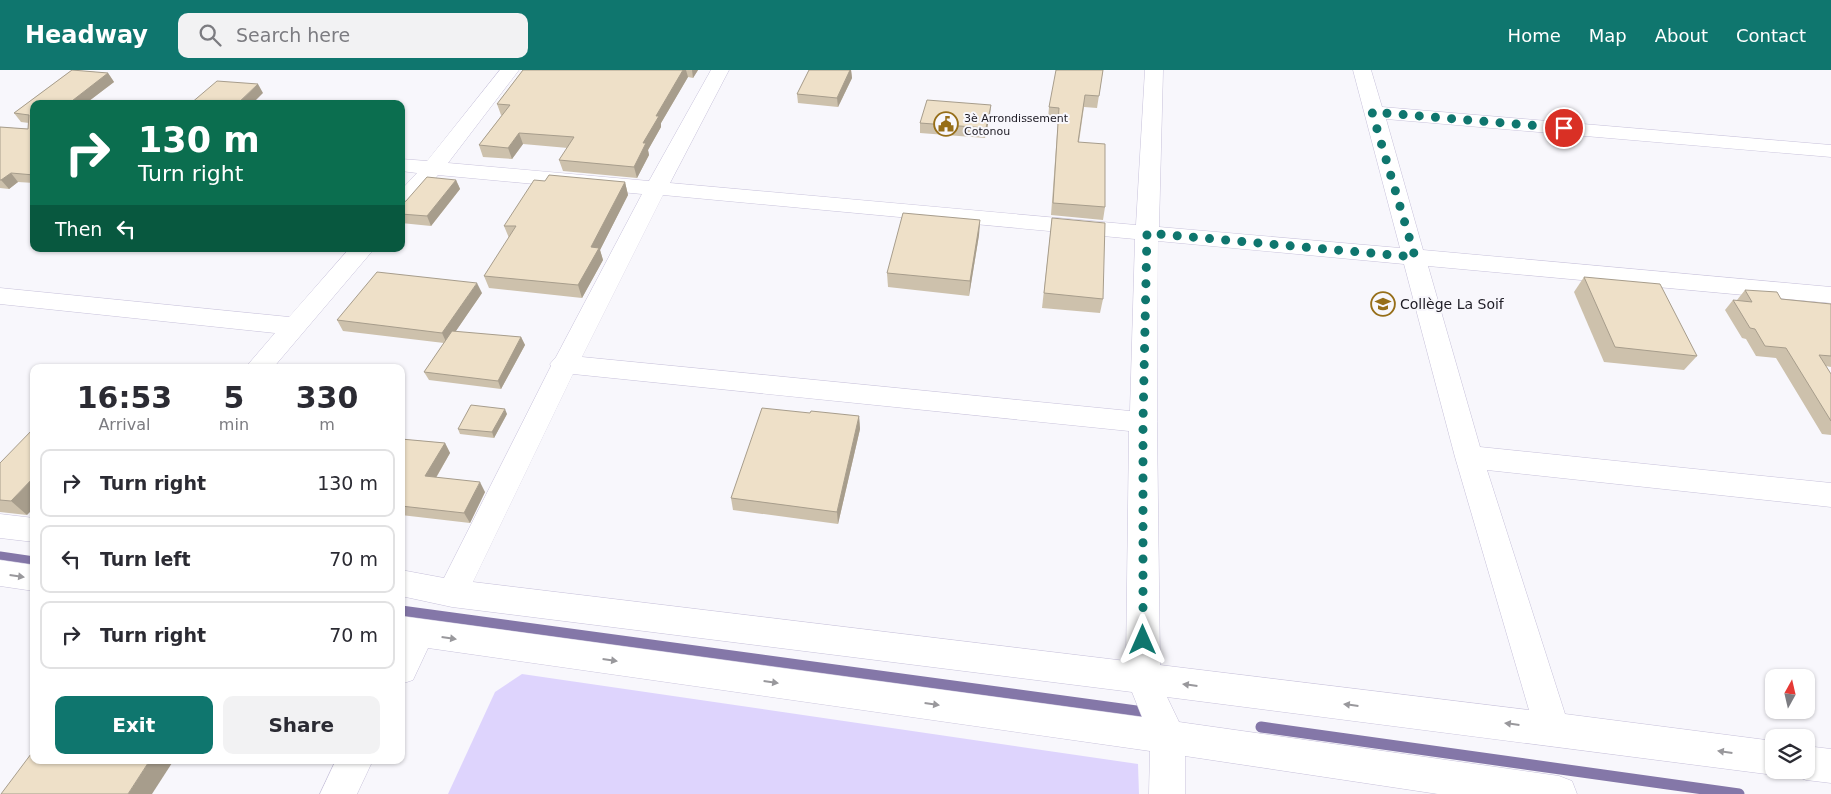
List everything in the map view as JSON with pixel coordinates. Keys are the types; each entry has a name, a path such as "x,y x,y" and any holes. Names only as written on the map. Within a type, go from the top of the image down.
{"street":[{"path":"405,200 433,168 510,70"},
{"path":"452,593 564,364 654,189 720,70"},
{"path":"1154,70 1147,233 1143,422 1143,680 1168,736 1167,794"},
{"path":"1362,70 1372,112 1415,257 1469,457 1552,729"},
{"path":"1372,112 1831,151"},
{"path":"405,165 1831,295"},
{"path":"261,364 359,252"},
{"path":"0,296 294,326"},
{"path":"564,364 1143,422"},
{"path":"1469,457 1831,495"},
{"path":"0,526 30,530"},
{"path":"0,573 30,577"},
{"path":"405,584 452,593 1765,757"},
{"path":"405,653 410,632 1168,736 1560,794"},
{"path":"338,794 353,764"},
{"path":"1815,764 1831,766"}],"shaded area":[{"path":"522,674 1138,764 1139,794 448,794 495,692"}],"building":[{"path":"72,70 108,73 73,100 32,100"},
{"path":"523,70 683,70 656,116 659,116 643,143 646,143 634,167 559,160 574,137 519,133 508,148 479,145 510,105 497,104"},
{"path":"809,70 850,70 837,98 797,94"},
{"path":"1056,70 1103,70 1099,96 1085,95 1078,142 1105,144 1105,207 1053,203 1059,108 1049,107"},
{"path":"217,81 258,84 241,100 195,100"},
{"path":"927,100 991,105 986,128 920,123"},
{"path":"30,101 30,175 11,173 0,180 0,127 28,129 29,115 14,113"},
{"path":"549,175 625,182 591,247 599,248 578,285 484,276 516,226 504,226 534,180 545,181"},
{"path":"427,177 456,180 427,216 405,214 406,201"},
{"path":"903,213 980,220 970,281 887,273"},
{"path":"1052,218 1105,223 1103,299 1044,293"},
{"path":"377,272 477,283 442,333 337,320"},
{"path":"1584,277 1660,284 1697,356 1615,347"},
{"path":"1745,290 1777,292 1781,299 1831,304 1831,356 1819,355 1831,374 1831,421 1786,348 1765,346 1755,329 1750,328 1733,300 1752,302"},
{"path":"452,331 521,337 498,381 424,372"},
{"path":"471,405 505,409 492,432 458,429"},
{"path":"762,408 859,416 837,512 731,498"},
{"path":"30,432 30,481 11,501 0,500 0,463"},
{"path":"405,439 445,443 425,476 480,482 464,513 405,506"},
{"path":"30,755 30,764 147,764 128,794 1,794"}],"waterway":[{"path":"0,557 30,561"},
{"path":"405,612 1151,713"},
{"path":"1261,727 1739,794"}],"place":[{"name":"3è Arrondissement Cotonou","path":"946,124"},
{"name":"Collège La Soif","path":"1383,304"}],"route":[{"path":"1143,640 1143,422 1147,233 1415,257 1372,112 1564,128"}]}
